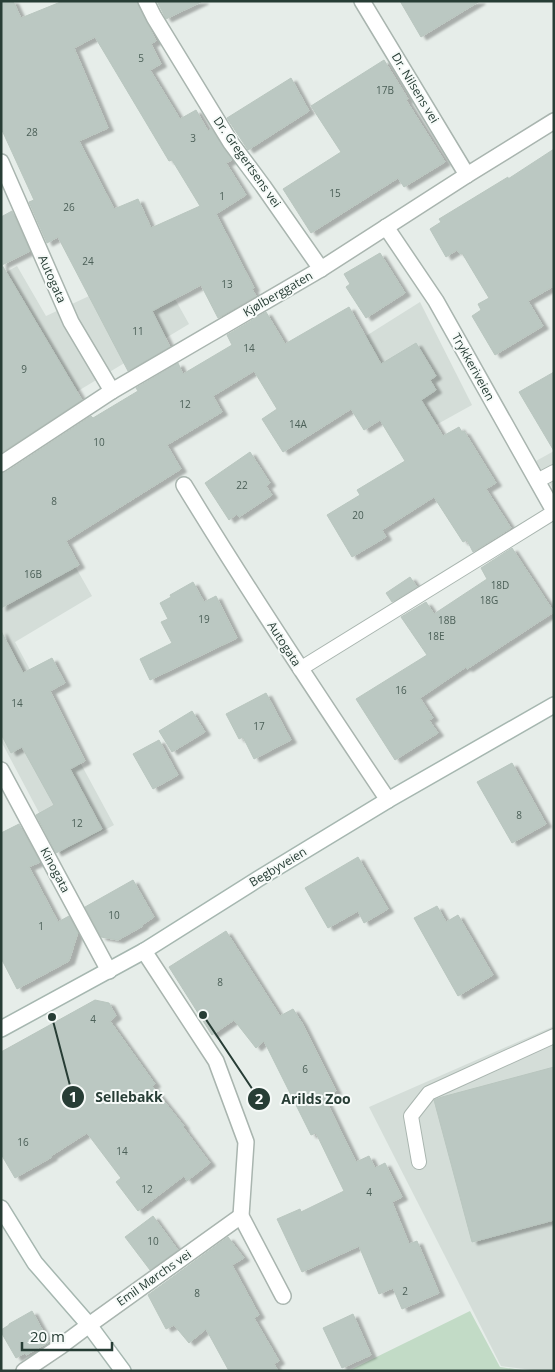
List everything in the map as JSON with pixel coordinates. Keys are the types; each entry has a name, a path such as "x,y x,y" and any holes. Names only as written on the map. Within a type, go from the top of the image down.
{"street":[{"name":"Dr. Gregertsens vei","path":"146,1 231,143 321,269"},
{"name":"Dr. Nilsens vei","path":"362,1 467,175"},
{"name":"Kjølberggaten","path":"1,464 112,391 321,269 554,121"},
{"name":"Autogata","path":"1,162 71,322 112,391"},
{"name":"Trykkeriveien","path":"386,227 436,301 554,512"},
{"name":"Autogata","path":"184,485 300,669 388,800"},
{"name":"Begbyveien","path":"1,1029 144,951 388,800 554,705"},
{"name":"Kinogata","path":"1,770 108,971"},
{"path":"144,951 216,1061 246,1142 241,1216 283,1296"},
{"path":"1,1208 35,1263 88,1325 123,1371"},
{"name":"Emil Mørchs vei","path":"24,1371 241,1216"}],"lane":[{"path":"537,481 554,472"},
{"path":"300,669 554,512"},
{"path":"419,1162 411,1116 428,1093 554,1036"}],"shaded area":[{"path":"156,265 189,324 78,391 1,443 1,275 17,266 46,316"},
{"path":"420,302 472,405 396,447 339,353"},
{"path":"554,451 554,490 536,461"},
{"path":"63,545 92,596 15,642 114,825 61,854 1,741 1,549"},
{"path":"554,1026 554,1371 541,1371 501,1366 369,1107"}],"green space":[{"path":"470,1311 500,1367 529,1371 348,1371"}],"building":[{"path":"1,1 13,1 21,18 63,1 137,1 156,41 151,44 161,64 150,70 180,119 196,110 208,131 211,128 232,160 226,163 246,195 216,214 254,288 252,289 256,296 218,318 201,285 152,311 170,347 128,371 58,237 47,243 29,202 34,200 1,128","holes":["95,37 169,161 172,160 200,206 151,228 138,199 114,209 79,141 108,128 74,48"]},
{"path":"157,1 203,1 166,19"},
{"path":"400,1 480,1 421,37"},
{"path":"384,60 408,99 406,100 445,162 404,187 398,178 311,233 283,189 341,152 311,106"},
{"path":"291,78 309,111 248,150 227,118"},
{"path":"554,149 554,286 528,301 543,326 495,355 472,316 481,310 478,304 489,298 462,253 460,254 457,250 446,257 430,229 441,222 439,219 508,177 508,179"},
{"path":"12,211 30,251 2,265 82,400 1,453 1,217"},
{"path":"380,253 405,293 366,318 346,287 350,284 344,274"},
{"path":"349,307 381,364 416,343 436,376 430,380 436,390 421,400 443,436 459,427 462,432 464,431 496,483 486,489 511,528 473,552 467,540 463,542 434,497 382,530 386,537 352,557 327,515 360,495 357,490 405,461 380,420 364,430 351,409 283,452 262,419 277,409 254,371 213,396 222,412 167,445 181,469 66,541 79,565 1,608 1,473 6,472 91,416 93,418 138,391 136,388 178,363 183,374 232,345 227,335 266,312 285,344"},
{"path":"554,372 554,451 519,392"},
{"path":"250,452 270,483 266,486 272,495 239,517 237,514 229,520 205,483"},
{"path":"512,548 554,612 420,698 433,718 429,720 438,733 395,760 356,699 427,655 401,617 426,602 434,614 487,579 481,568"},
{"path":"410,577 417,587 392,602 386,593"},
{"path":"193,582 204,602 216,596 237,638 150,680 140,659 172,643 161,622 168,619 160,603"},
{"path":"1,631 23,673 52,658 65,683 50,691 85,761 70,769 102,829 56,853 36,815 54,805 22,747 11,753 1,734"},
{"path":"266,693 291,740 254,759 243,737 239,739 226,714"},
{"path":"192,711 205,732 172,752 159,731"},
{"path":"159,740 178,775 153,789 133,754"},
{"path":"512,763 546,824 512,843 477,782"},
{"path":"19,824 40,862 29,867 58,922 69,916 78,932 69,961 17,989 1,958 1,833"},
{"path":"358,857 388,909 364,923 358,911 328,928 305,888"},
{"path":"133,880 154,917 143,926 118,940 101,937 85,907"},
{"path":"437,906 446,922 458,915 493,975 458,996 414,918"},
{"path":"226,931 280,1016 293,1009 302,1023 336,1091 324,1097 356,1162 369,1156 375,1168 385,1163 402,1197 392,1202 409,1244 417,1241 439,1293 402,1309 393,1288 379,1294 359,1246 302,1272 277,1219 300,1209 301,1212 344,1191 316,1133 311,1135 264,1041 256,1048 234,1020 212,1035 169,967"},
{"path":"95,1000 109,1003 116,1016 110,1021 155,1084 152,1086 210,1163 187,1181 184,1176 138,1211 116,1182 121,1178 87,1133 52,1157 15,1178 1,1154 1,1052"},
{"path":"554,1067 554,1220 472,1242 434,1100"},
{"path":"153,1216 178,1250 150,1270 125,1237"},
{"path":"228,1237 244,1258 232,1265 259,1315 254,1318 279,1361 274,1364 278,1371 229,1371 206,1329 189,1343 174,1325 166,1329 148,1295"},
{"path":"32,1311 49,1342 26,1355 25,1353 16,1358 1,1330"},
{"path":"353,1314 371,1355 342,1368 323,1328"}],"place":[{"name":"Arilds Zoo","path":"203,1015"},
{"name":"Sellebakk","path":"52,1017"}]}
